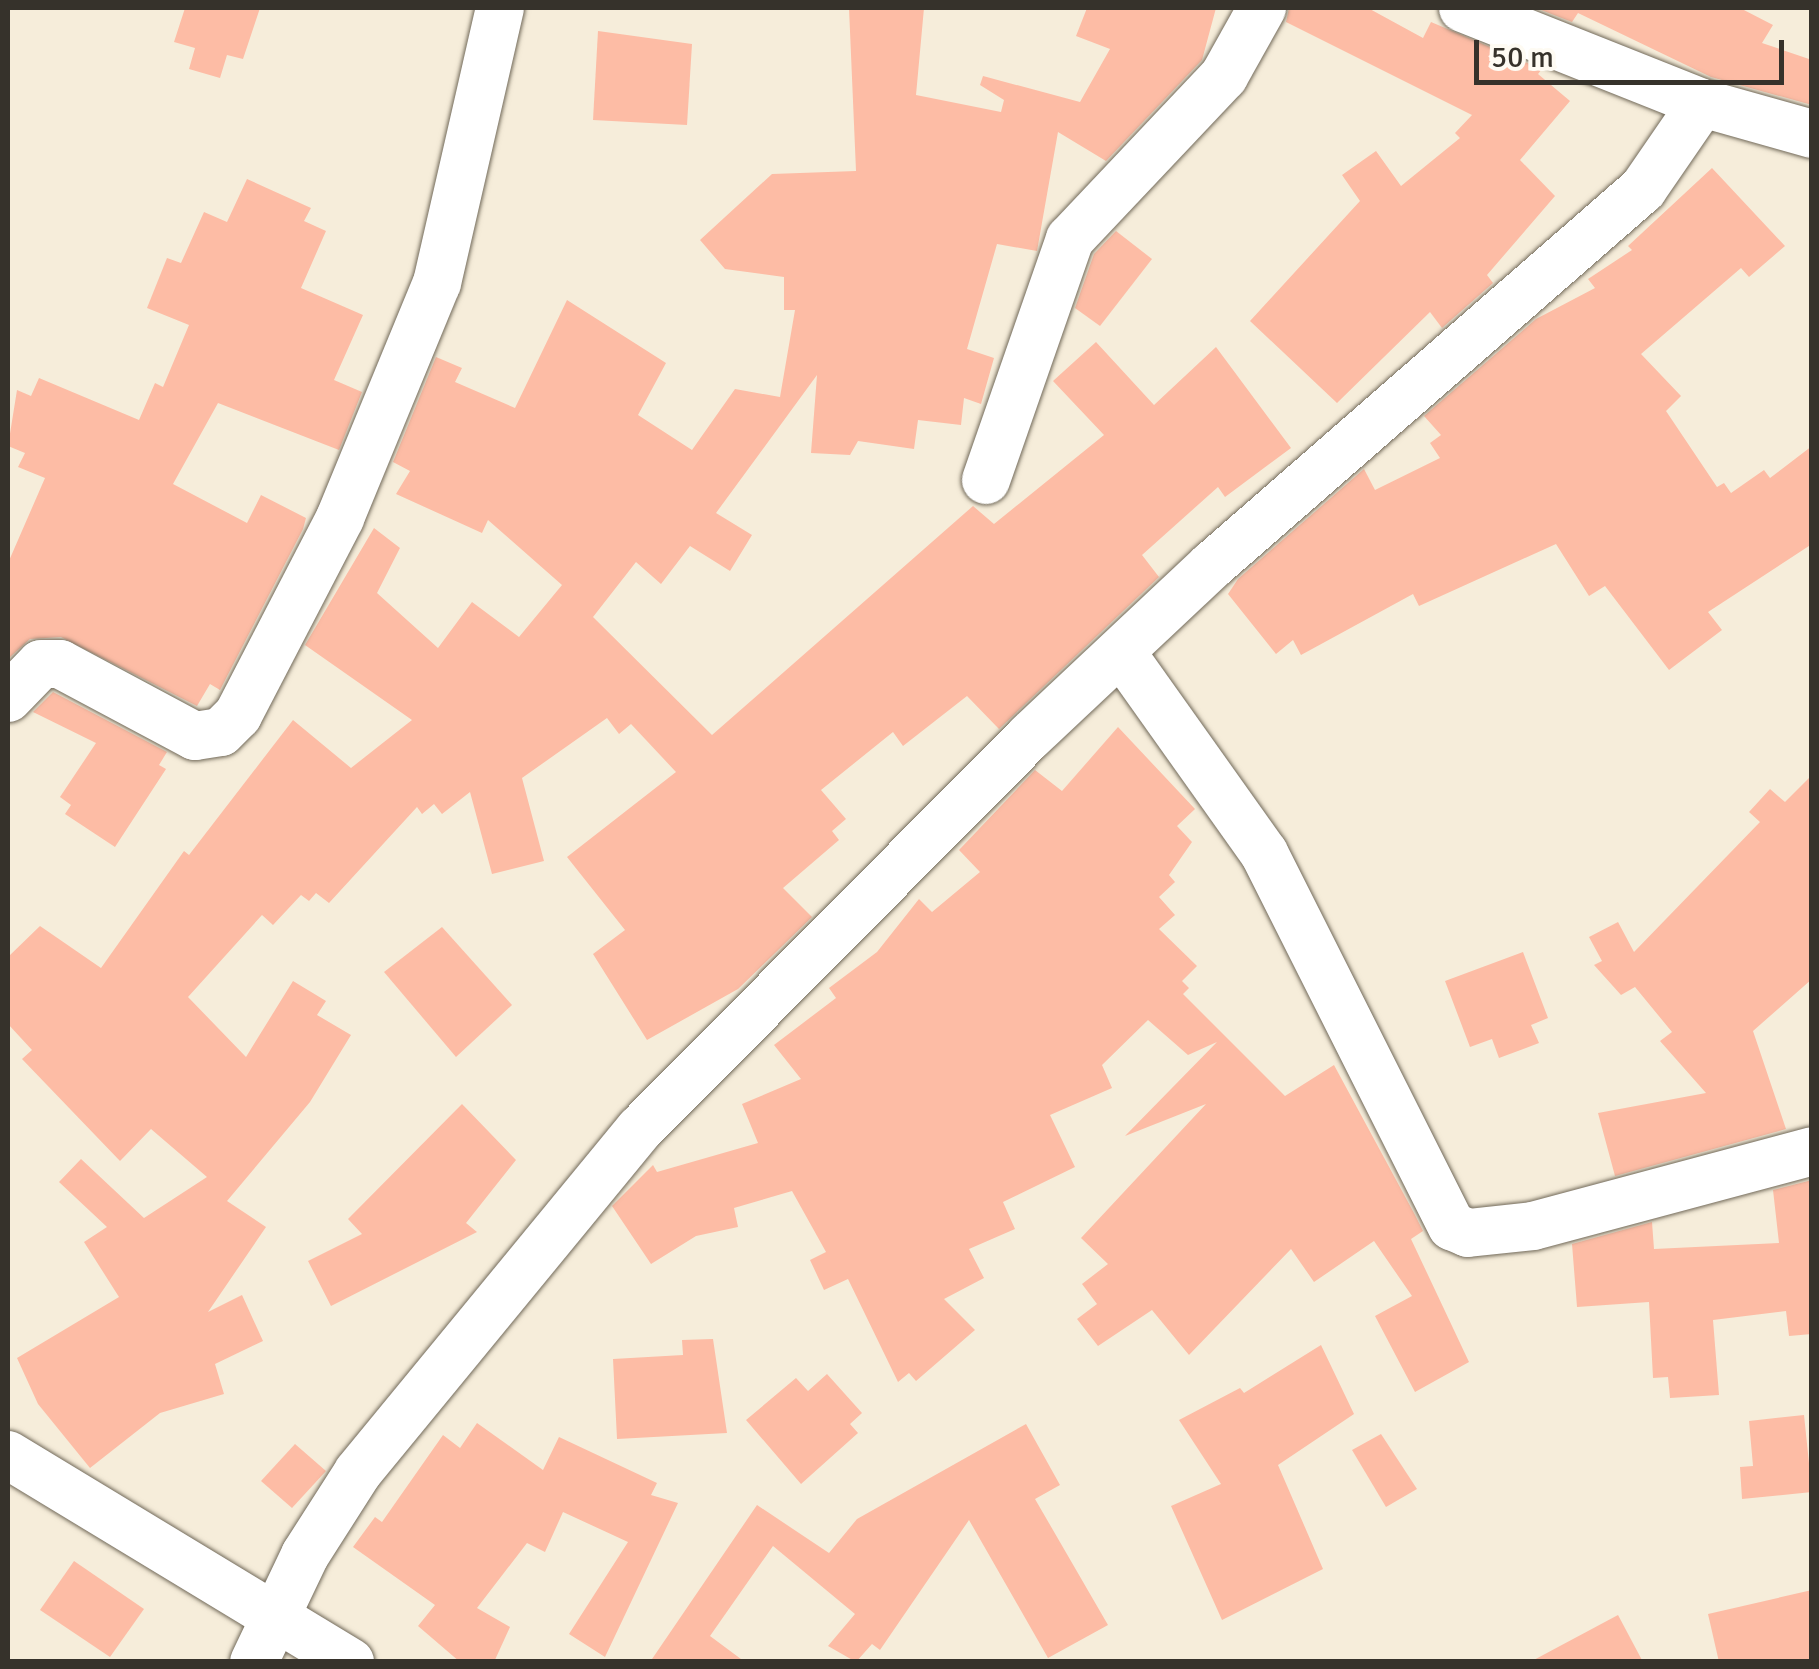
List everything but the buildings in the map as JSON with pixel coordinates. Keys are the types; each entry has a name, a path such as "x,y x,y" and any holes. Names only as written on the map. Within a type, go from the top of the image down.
{"street":[{"path":"8,698 40,664 60,664 195,736 222,732 238,716 340,518 437,283 500,8"},
{"path":"986,480 1070,239 1224,76 1262,8"},
{"path":"1464,8 1702,104 1812,134"},
{"path":"254,1662 274,1618 358,1472 640,1129 793,968 1122,652 1608,222 1680,146 1702,104"},
{"path":"1122,652 1264,853 1452,1226 1468,1233 1533,1226 1812,1151"},
{"path":"8,1456 350,1662"}]}
